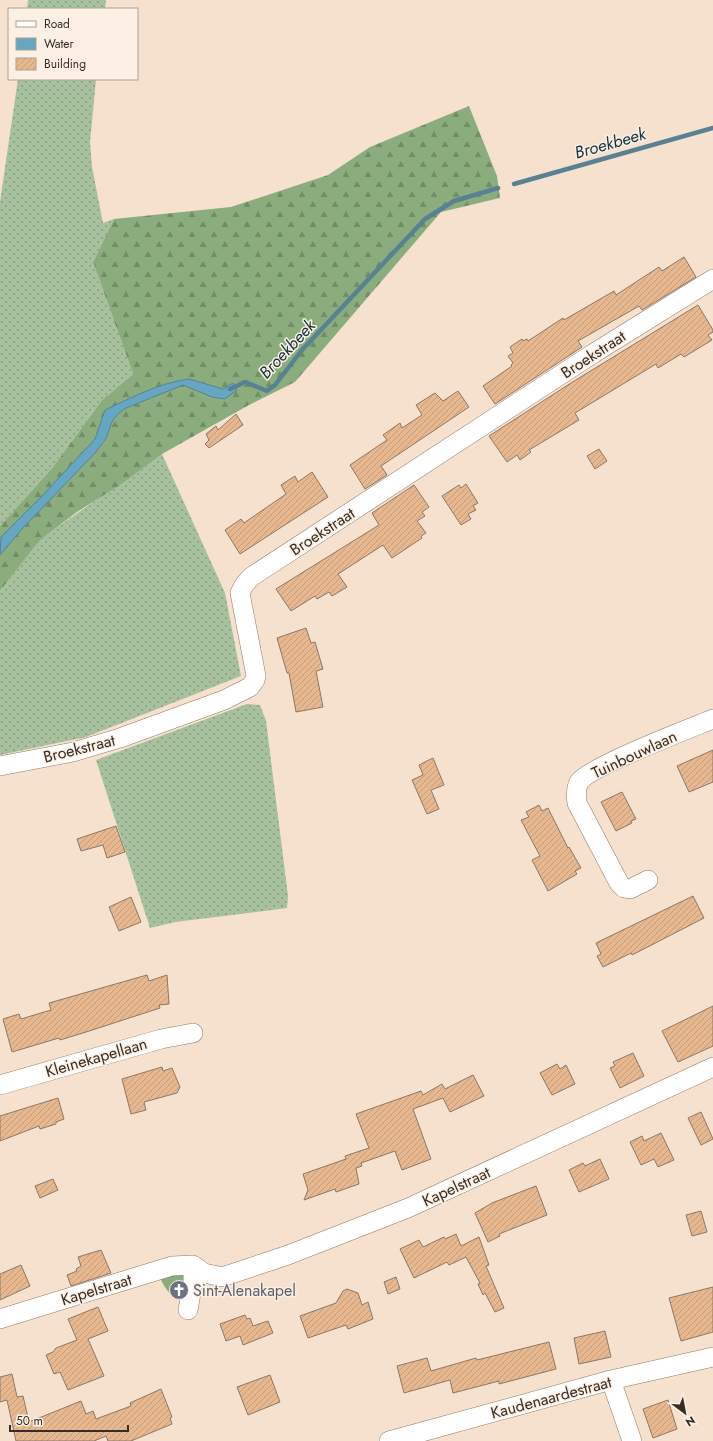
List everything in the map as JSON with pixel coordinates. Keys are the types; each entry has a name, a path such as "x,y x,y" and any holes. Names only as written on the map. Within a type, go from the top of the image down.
{"street":[{"name":"Broekstraat","path":"0,766 96,746 224,700 250,687 255,680 255,671 240,597 241,590 247,581 594,353 713,279"},
{"name":"Tuinbouwlaan","path":"648,880 630,889 624,888 619,883 577,803 576,793 579,782 585,776 612,762 713,719"},
{"name":"Kleinekapellaan","path":"0,1085 161,1039 193,1033"},
{"name":"Kapelstraat","path":"0,1319 160,1269 183,1264 193,1265 204,1274 222,1276 288,1255 408,1208 713,1067"},
{"path":"188,1310 193,1282 193,1265"},
{"name":"Kaudenaardestraat","path":"390,1441 611,1380 713,1357"},
{"path":"611,1380 632,1441"}],"green space":[{"path":"28,0 106,0 105,8 27,8"},
{"path":"18,80 96,80 90,142 92,167 103,223 114,219 93,262 133,374 102,400 53,467 0,526 0,202"},
{"path":"469,106 497,176 500,198 441,212 295,382 249,405 162,454 120,485 77,512 39,541 0,591 0,526 53,467 102,400 133,374 93,262 114,219 231,207 328,175 370,147"},
{"path":"162,454 225,593 241,676 86,737 0,755 0,591 39,540"},
{"path":"247,704 260,705 266,721 288,896 287,908 175,922 150,928 96,760"},
{"path":"182,1272 187,1280 181,1297 170,1293 160,1278"}],"water":[{"path":"189,379 223,389 233,383 237,390 225,399 212,397 183,385 126,408 120,412 112,422 105,440 95,453 21,530 0,555 1,537 42,496 95,439 105,410 157,387"}],"building":[{"path":"684,257 696,277 642,310 639,306 578,341 582,347 495,404 483,386 512,366 511,365 513,363 508,356 513,353 510,347 522,339 523,341 527,339 528,341 563,318 564,320 614,291 616,295 659,267 662,271"},
{"path":"698,305 713,330 713,332 708,335 712,340 684,357 681,354 658,368 656,364 575,413 579,420 529,450 531,452 520,460 517,455 507,462 489,436 571,383"},
{"path":"458,391 469,407 381,466 387,475 365,489 350,465 387,440 383,435 400,423 402,428 422,415 416,405 435,393 443,401"},
{"path":"236,414 243,425 209,448 205,444 209,440 206,434 216,426 218,430"},
{"path":"599,449 607,461 595,469 587,456"},
{"path":"312,472 328,497 240,554 225,530 241,519 244,523 286,494 281,485 295,476 298,482"},
{"path":"466,484 478,503 473,506 476,510 468,514 471,519 461,525 442,496 459,485 461,488"},
{"path":"414,485 429,507 422,512 425,516 417,521 426,533 421,536 422,538 392,558 383,545 338,574 347,587 332,596 329,592 317,599 315,596 291,611 276,589 379,525 372,513"},
{"path":"306,628 311,643 315,642 323,669 316,671 323,707 296,712 289,673 287,673 277,638"},
{"path":"713,750 713,782 689,792 677,766"},
{"path":"433,758 444,785 431,790 439,809 427,814 412,780 423,775 419,765"},
{"path":"622,792 636,819 631,821 632,823 616,831 601,802"},
{"path":"539,805 542,811 548,808 568,848 569,847 581,868 575,871 577,874 548,891 532,860 540,856 521,820 529,817 526,812"},
{"path":"116,826 125,852 107,858 103,845 81,851 77,839"},
{"path":"693,896 704,918 632,955 631,953 603,967 597,956 601,954 596,943"},
{"path":"131,897 141,922 119,931 109,907"},
{"path":"147,975 149,981 167,975 169,1004 159,1005 160,1008 83,1033 60,1040 59,1038 12,1052 3,1019 19,1014 21,1019 51,1010 49,1003"},
{"path":"713,1006 713,1046 678,1062 662,1031"},
{"path":"633,1053 644,1076 620,1088 610,1068 615,1066 613,1062"},
{"path":"557,1064 560,1069 566,1065 575,1084 552,1095 540,1073"},
{"path":"162,1067 163,1071 172,1068 180,1087 177,1093 144,1102 146,1110 131,1114 122,1079"},
{"path":"473,1075 484,1096 450,1112 443,1098 413,1109 431,1159 402,1170 395,1151 361,1163 362,1166 356,1168 359,1184 336,1192 335,1189 304,1200 308,1190 303,1174 346,1159 345,1156 369,1148 356,1114 421,1091 423,1095 442,1084 445,1089"},
{"path":"58,1098 64,1119 56,1122 56,1124 40,1129 39,1126 0,1141 0,1116"},
{"path":"701,1112 713,1139 701,1145 688,1118"},
{"path":"661,1133 674,1160 658,1167 654,1159 641,1165 630,1142 642,1136 644,1141"},
{"path":"600,1159 609,1179 579,1192 569,1170 583,1163 585,1166"},
{"path":"53,1179 58,1190 40,1198 35,1186"},
{"path":"536,1186 547,1215 499,1234 500,1236 488,1242 475,1213 492,1203"},
{"path":"701,1211 707,1232 692,1236 686,1215"},
{"path":"456,1234 461,1246 479,1237 489,1265 486,1266 504,1308 495,1312 485,1293 483,1295 478,1284 480,1283 466,1257 449,1265 447,1262 414,1278 400,1249 419,1240 423,1247 444,1237 445,1239"},
{"path":"101,1250 111,1273 71,1286 67,1275 77,1271 76,1269 81,1266 78,1257"},
{"path":"21,1265 30,1286 0,1300 0,1274"},
{"path":"396,1277 400,1289 388,1294 384,1282"},
{"path":"713,1287 713,1332 681,1341 669,1298"},
{"path":"347,1289 358,1293 362,1305 368,1302 373,1319 348,1329 346,1325 308,1338 300,1316 336,1303 343,1291"},
{"path":"98,1307 108,1331 88,1339 104,1376 68,1390 60,1372 54,1374 46,1355 53,1352 56,1348 77,1340 68,1319"},
{"path":"245,1315 247,1319 250,1318 253,1326 268,1321 273,1333 243,1345 240,1336 226,1341 220,1324"},
{"path":"605,1331 611,1357 579,1364 574,1338"},
{"path":"549,1342 556,1369 499,1384 499,1381 453,1393 450,1380 404,1393 397,1366 427,1358 431,1371 476,1358 477,1360"},
{"path":"12,1374 17,1397 23,1396 29,1422 81,1401 86,1414 93,1411 96,1419 131,1406 130,1403 161,1389 172,1417 170,1418 172,1424 131,1441 108,1441 106,1436 94,1441 16,1441 7,1400 0,1402 0,1377"},
{"path":"270,1375 280,1402 248,1415 237,1387"},
{"path":"668,1400 677,1429 653,1438 643,1409"}],"waterway":[{"name":"Broekbeek","path":"514,184 713,128"},
{"name":"Broekbeek","path":"230,389 245,382 267,391 275,385 302,350 425,219 454,201 498,188"}],"place":[{"name":"Sint-Alenakapel","path":"179,1290"}]}
